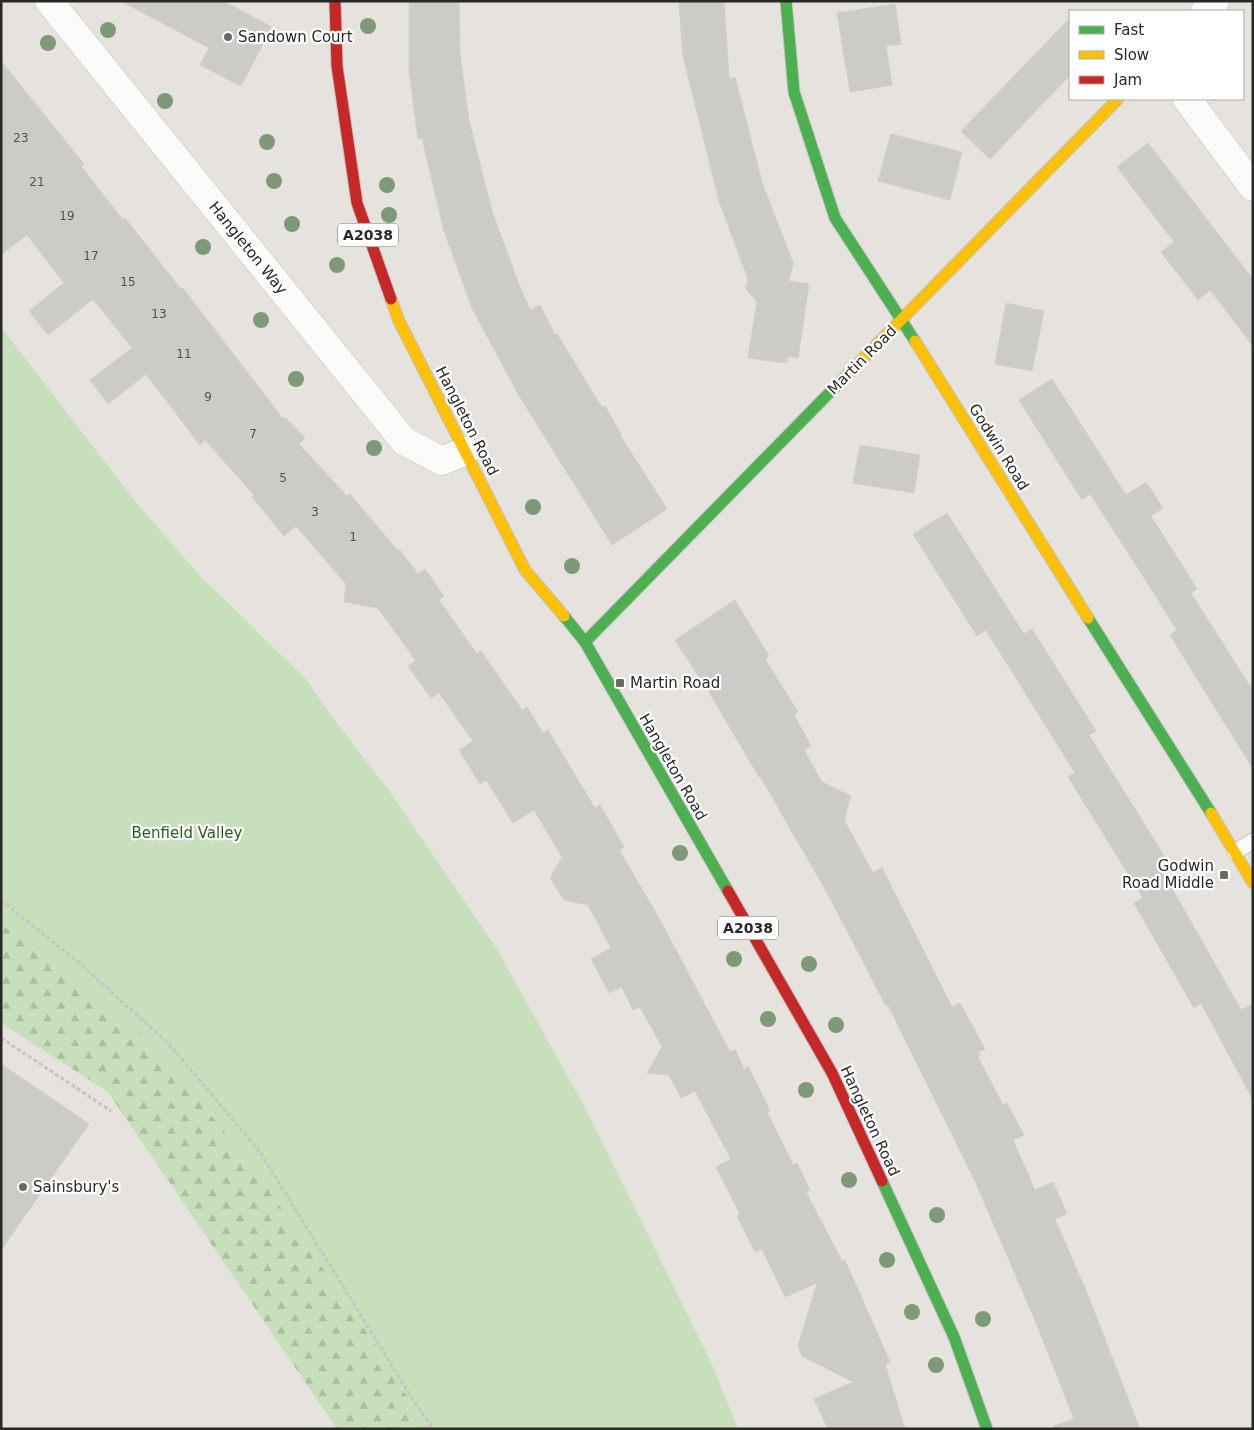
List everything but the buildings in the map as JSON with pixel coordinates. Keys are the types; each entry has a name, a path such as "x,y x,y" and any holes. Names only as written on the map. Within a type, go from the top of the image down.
{"street":[{"name":"Hangleton Way","path":"49,1 404,440 442,461 466,451"},
{"name":"Hangleton Road","path":"334,1 337,66 357,203 399,321 466,451 524,570 585,642 832,1073 954,1336 987,1429"},
{"name":"Godwin Road","path":"786,1 794,92 835,218 902,320 1235,852 1253,884"},
{"path":"1206,10 1215,1"},
{"name":"Martin Road","path":"585,642 1117,100"},
{"path":"1188,100 1253,187"}],"lane":[{"path":"1235,852 1253,841"}],"path":[{"path":"1,900 78,962 170,1044 260,1152 433,1429"},
{"path":"1,1038 111,1112"}],"green space":[{"name":"Benfield Valley","path":"1,327 135,501 200,576 305,678 390,792 497,949 583,1104 711,1362 738,1429 427,1429 376,1346 255,1169 149,1039 1,924"},
{"path":"1,924 149,1039 255,1169 376,1346 427,1429 337,1429 108,1092 1,1023"}],"traffic: fast":[{"path":"786,1 794,92 835,218 915,341"},
{"path":"585,642 839,383"},
{"path":"564,616 585,642 728,891"},
{"path":"1088,618 1211,813"},
{"path":"882,1181 954,1337 987,1429"}],"traffic: slow":[{"path":"839,383 1117,100"},
{"path":"391,299 399,321 525,570 564,616"},
{"path":"915,341 1088,618"},
{"path":"1211,813 1253,883"}],"traffic: jam":[{"path":"335,1 337,66 357,203 391,299"},
{"path":"728,891 832,1073 882,1181"}],"place":[{"name":"Sandown Court","path":"228,37"},
{"name":"Martin Road","path":"620,683"},
{"name":"Godwin Road Middle","path":"1224,875"},
{"name":"Sainsbury's","path":"23,1187"}]}
